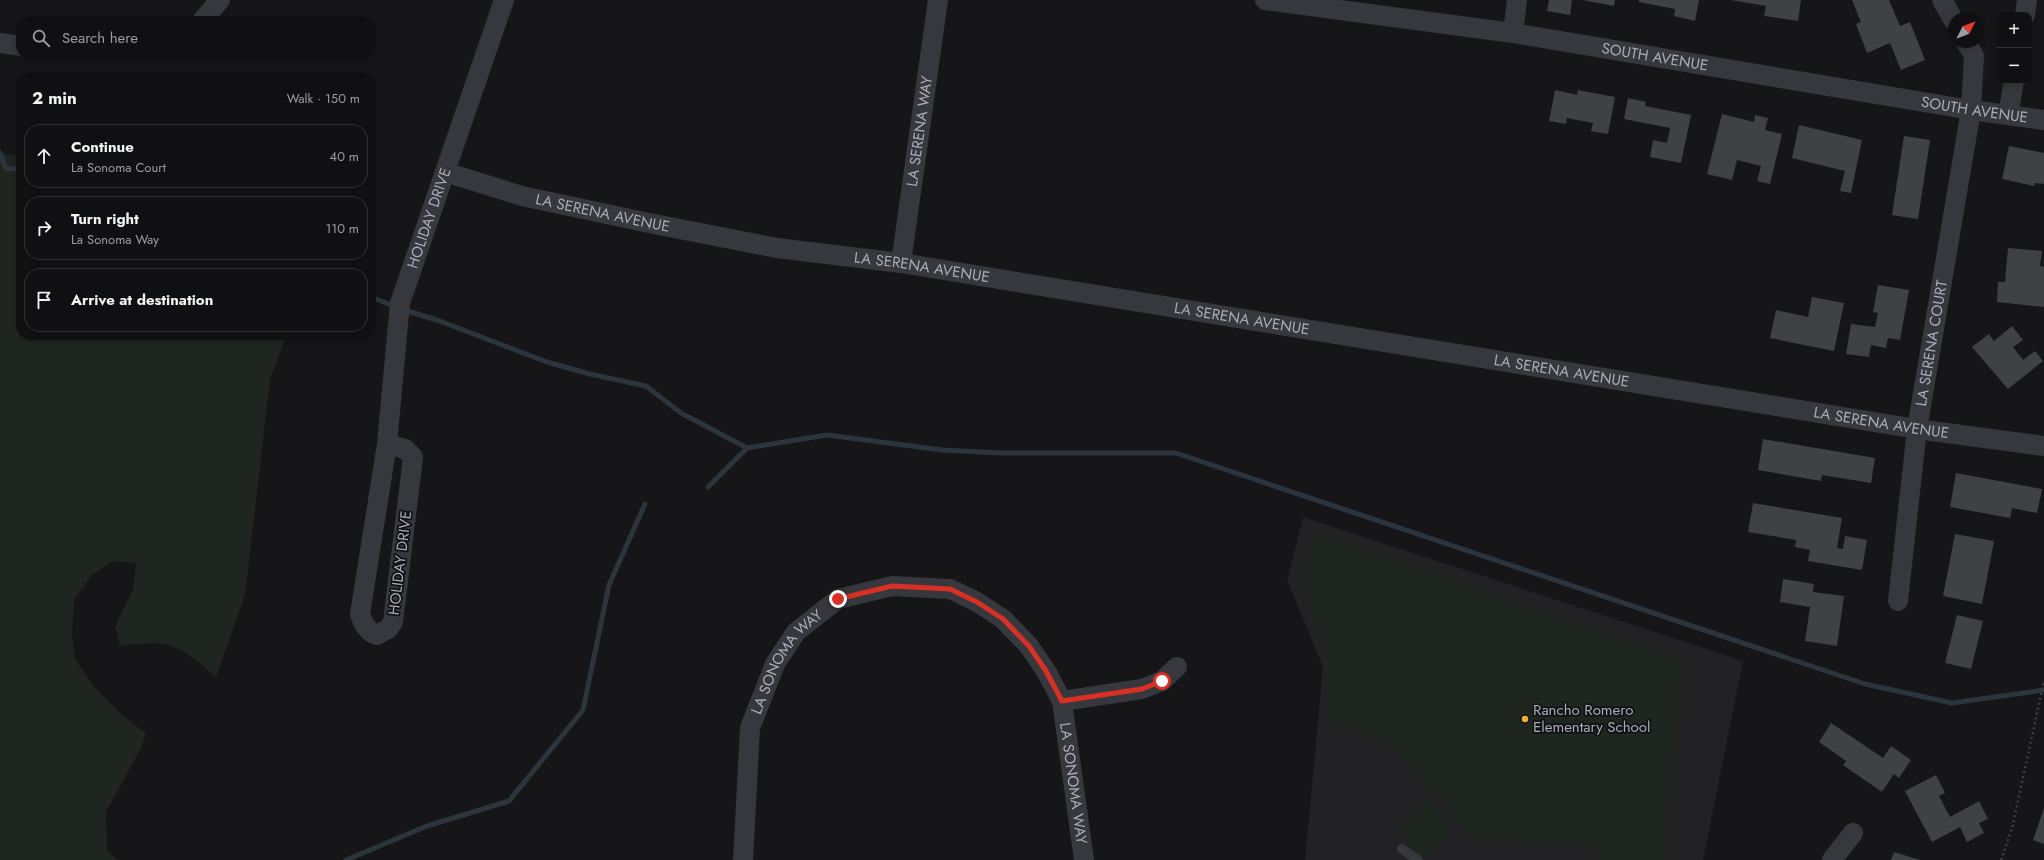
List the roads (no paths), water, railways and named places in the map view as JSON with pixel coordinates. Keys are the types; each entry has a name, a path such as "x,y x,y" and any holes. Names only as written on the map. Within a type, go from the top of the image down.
{"street":[{"path":"206,16 220,0"},
{"name":"HOLIDAY DRIVE","path":"387,444 405,449 413,457 394,622 388,628 376,635 372,634 365,627 360,614 387,444 399,308 504,0"},
{"name":"LA SERENA WAY","path":"901,263 938,0"},
{"name":"SOUTH AVENUE","path":"1265,0 1513,32 1971,110 2044,120"},
{"path":"1513,32 1516,0"},
{"path":"1942,0 1949,12"},
{"path":"2025,12 2027,0"},
{"path":"0,43 16,45"},
{"name":"LA SERENA COURT","path":"1898,601 1916,429 1971,110 1974,56 1969,48"},
{"path":"2008,115 2013,84"},
{"name":"LA SERENA AVENUE","path":"445,172 522,196 777,248 901,263 1916,429 2044,446"},
{"name":"LA SONOMA WAY","path":"743,860 750,728 775,664 796,632 838,599 892,586 950,589 977,602 1003,619 1029,646 1046,671 1062,701 1084,860"},
{"path":"1062,701 1142,689 1162,681 1177,667"},
{"path":"1832,860 1853,833"}],"lane":[{"path":"1402,849 1418,860"}],"waterway":[{"path":"0,153 6,169 16,168"},
{"path":"376,299 396,307"},
{"path":"404,310 437,320 547,362 590,374 646,386 681,413 747,448"},
{"path":"708,487 747,448 827,435 942,450 1002,453 1176,453 1865,684 1952,703 2044,690"},
{"path":"346,860 427,826 509,801 583,710 609,585 645,504"}],"place":[{"name":"Rancho Romero Elementary School","path":"1525,719"}]}
